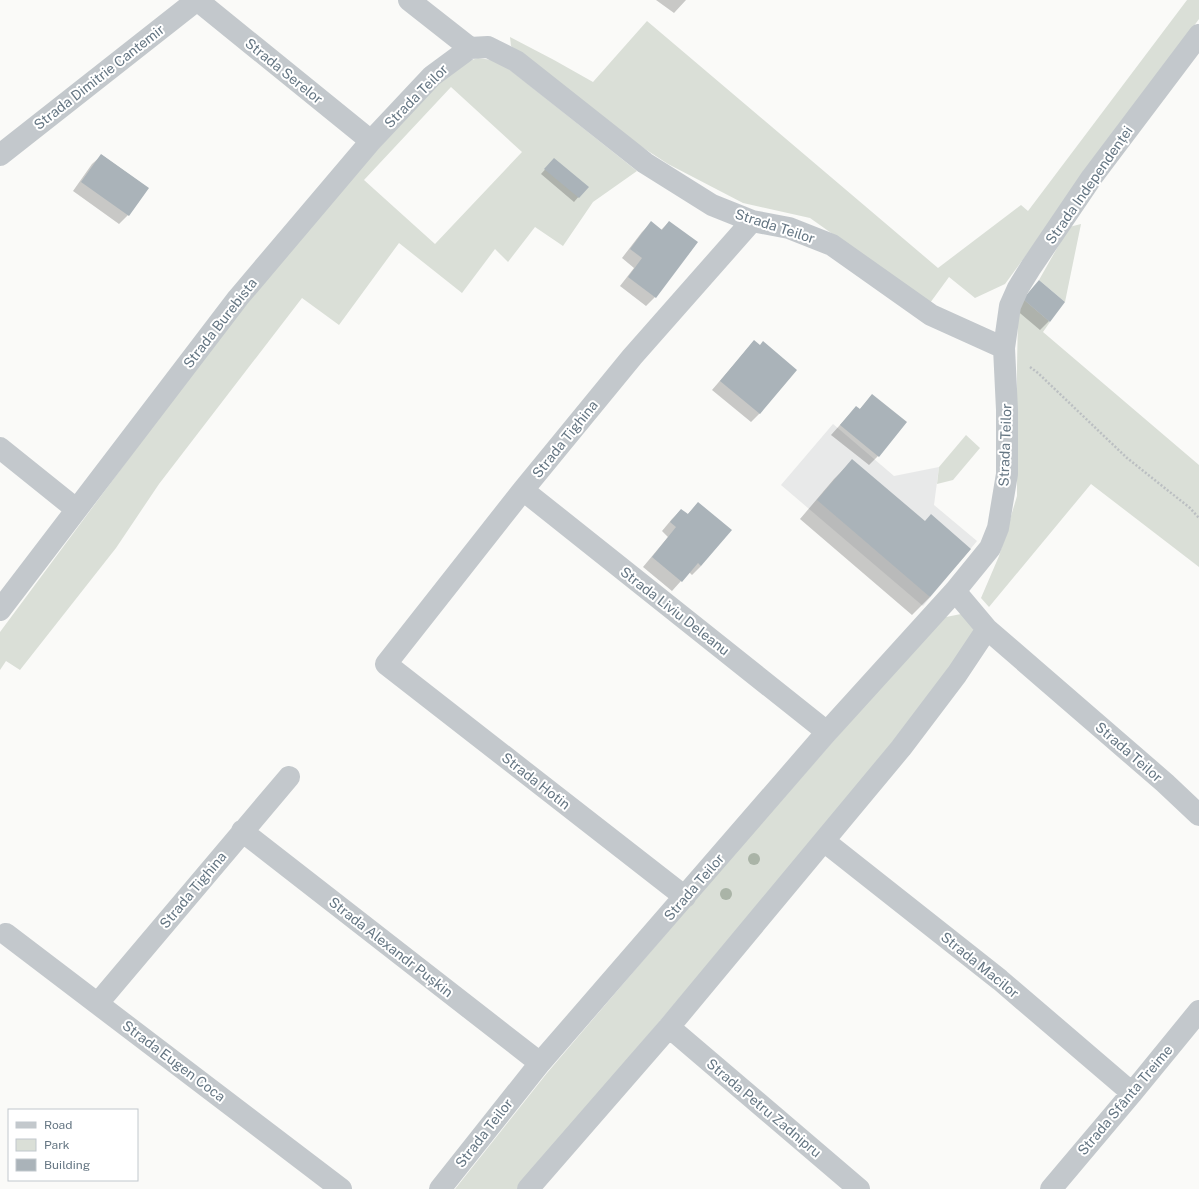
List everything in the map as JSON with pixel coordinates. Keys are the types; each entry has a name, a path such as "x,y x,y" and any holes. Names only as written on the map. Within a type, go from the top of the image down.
{"street":[{"name":"Strada Serelor","path":"197,0 371,141"},
{"name":"Strada Dimitrie Cantemir","path":"0,154 197,0"},
{"path":"408,0 470,48"},
{"name":"Strada Independenței","path":"1004,348 1010,306 1022,283 1092,177 1192,58 1199,34"},
{"name":"Strada Teilor","path":"371,141 432,76 470,48 488,47 516,61 644,163 712,205 752,221 789,228 832,245 931,315 1004,348 1007,410 1007,474 998,528 990,548 955,591 827,732 540,1063 440,1189"},
{"name":"Strada Burebista","path":"0,610 238,298 371,141"},
{"name":"Strada Tighina","path":"386,664 523,490 632,357 752,221"},
{"path":"0,448 76,509"},
{"name":"Strada Liviu Deleanu","path":"523,490 827,732"},
{"name":"Strada Teilor","path":"955,591 987,628 1159,778 1199,815"},
{"path":"528,1189 669,1027 901,748 957,674 987,628"},
{"name":"Strada Hotin","path":"386,664 685,897"},
{"name":"Strada Tighina","path":"98,1003 289,777"},
{"name":"Strada Alexandr Pușkin","path":"242,831 540,1063"},
{"name":"Strada Macilor","path":"824,841 1000,980 1132,1093"},
{"name":"Strada Eugen Coca","path":"6,934 342,1189"},
{"name":"Strada Sfânta Treime","path":"1051,1189 1199,1011"},
{"name":"Strada Petru Zadnipru","path":"669,1027 859,1189"}],"path":[{"path":"1004,348 1038,373 1127,458 1190,508 1199,518"}],"shaded area":[{"path":"833,424 894,476 939,467 934,505 977,541 923,606 781,485"}],"green space":[{"path":"1187,0 1199,0 1199,19 1005,284 975,298 949,277 930,303 810,218 743,203 668,164 625,136 568,95 511,46 510,37 593,82 647,21 938,268 1021,205 1028,211"},
{"path":"478,58 499,61 637,171 593,202 563,246 535,227 508,262 495,249 462,293 399,243 339,325 302,298 159,484 116,548 20,670 6,661 0,670 0,632 230,322 356,173 454,66","holes":["451,87 522,152 435,244 364,180"]},
{"path":"1081,224 1065,302 1039,280 1069,227"},
{"path":"1023,299 1050,322 1043,332 1199,465 1199,567 1091,484 989,607 981,598 999,556 1017,496 1018,314"},
{"path":"966,435 980,448 953,480 937,484 939,467"},
{"path":"961,614 977,629 877,766 517,1189 455,1189 547,1073 710,882 941,618"}],"building":[{"path":"101,154 149,188 129,216 81,182"},
{"path":"554,158 589,187 579,198 544,169"},
{"path":"651,221 662,230 669,221 698,242 656,298 628,277 642,258 630,249"},
{"path":"1039,280 1065,302 1050,322 1023,299"},
{"path":"754,340 760,345 763,341 797,370 760,414 720,381"},
{"path":"872,394 907,422 879,457 840,425 856,406 860,409"},
{"path":"852,459 925,521 931,514 971,549 930,597 817,500"},
{"path":"698,502 732,530 701,566 698,563 682,582 652,557 676,527 670,522 681,509 688,514"}]}
